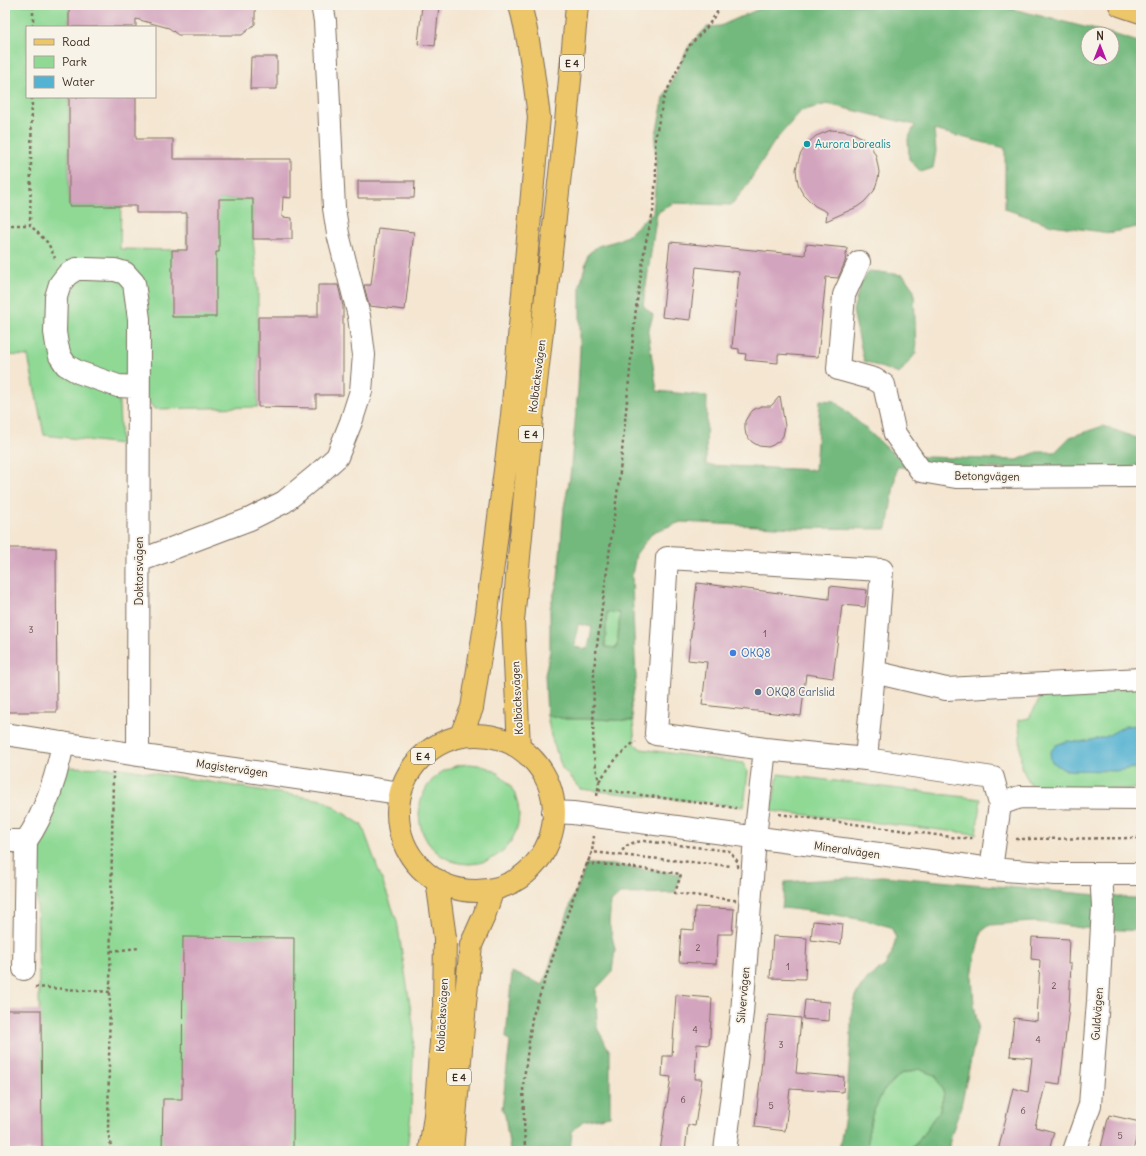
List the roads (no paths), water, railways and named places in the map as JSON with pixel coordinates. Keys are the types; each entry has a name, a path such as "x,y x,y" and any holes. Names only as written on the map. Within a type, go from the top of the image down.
{"main road":[{"name":"Kolbäcksvägen","path":"461,735 472,708 490,588 512,415 539,117 526,25 520,5"},
{"name":"Kolbäcksvägen","path":"519,747 513,620 532,418 566,122 577,5"},
{"path":"1120,5 1141,12"},
{"name":"E 4","path":"475,734 490,736 519,747 533,759 546,778 554,801 552,833 541,857 526,873 513,882 493,889 468,891 454,888 437,880 421,868 409,853 400,832 398,811 400,793 412,768 426,752 446,740 461,735 475,734"},
{"name":"Kolbäcksvägen","path":"430,1151 435,1115 444,1006 445,938 437,880"},
{"name":"Kolbäcksvägen","path":"452,1151 471,945 484,916 493,889"}],"street":[{"path":"139,561 250,519 284,502 337,457 351,422 361,391 364,355 359,316 338,234 334,208 325,21 322,5"},
{"name":"Betongvägen","path":"859,262 844,295 838,369 874,379 884,385 895,434 921,470 956,478 1141,476"},
{"name":"Doktorsvägen","path":"138,387 118,386 78,372 66,365 60,356 55,332 56,298 60,284 67,275 76,269 115,270 125,274 134,282 139,319 138,755"},
{"path":"866,759 882,570 667,558 656,734 765,749 866,759 993,778 1000,804 991,870"},
{"path":"874,672 946,689 1141,679"},
{"name":"Magistervägen","path":"5,734 400,793"},
{"path":"28,977 16,841 34,830 47,800 63,743"},
{"path":"745,868 755,838 765,749"},
{"path":"1000,804 1020,797 1141,798"},
{"name":"Mineralvägen","path":"553,812 573,813 991,870 1055,874 1141,874"},
{"name":"Guldvägen","path":"1074,1151 1090,1105 1098,1001 1103,906 1101,874"},
{"name":"Silvervägen","path":"725,1151 742,1013 750,902"}],"water":[{"path":"1138,725 1141,767 1115,771 1064,770 1051,761 1050,752 1056,745 1067,741 1080,742 1105,737 1125,726"}],"place":[{"name":"Aurora borealis","path":"807,144"},
{"name":"OKQ8","path":"733,653"},
{"name":"OKQ8 Carlslid","path":"758,692"}]}
